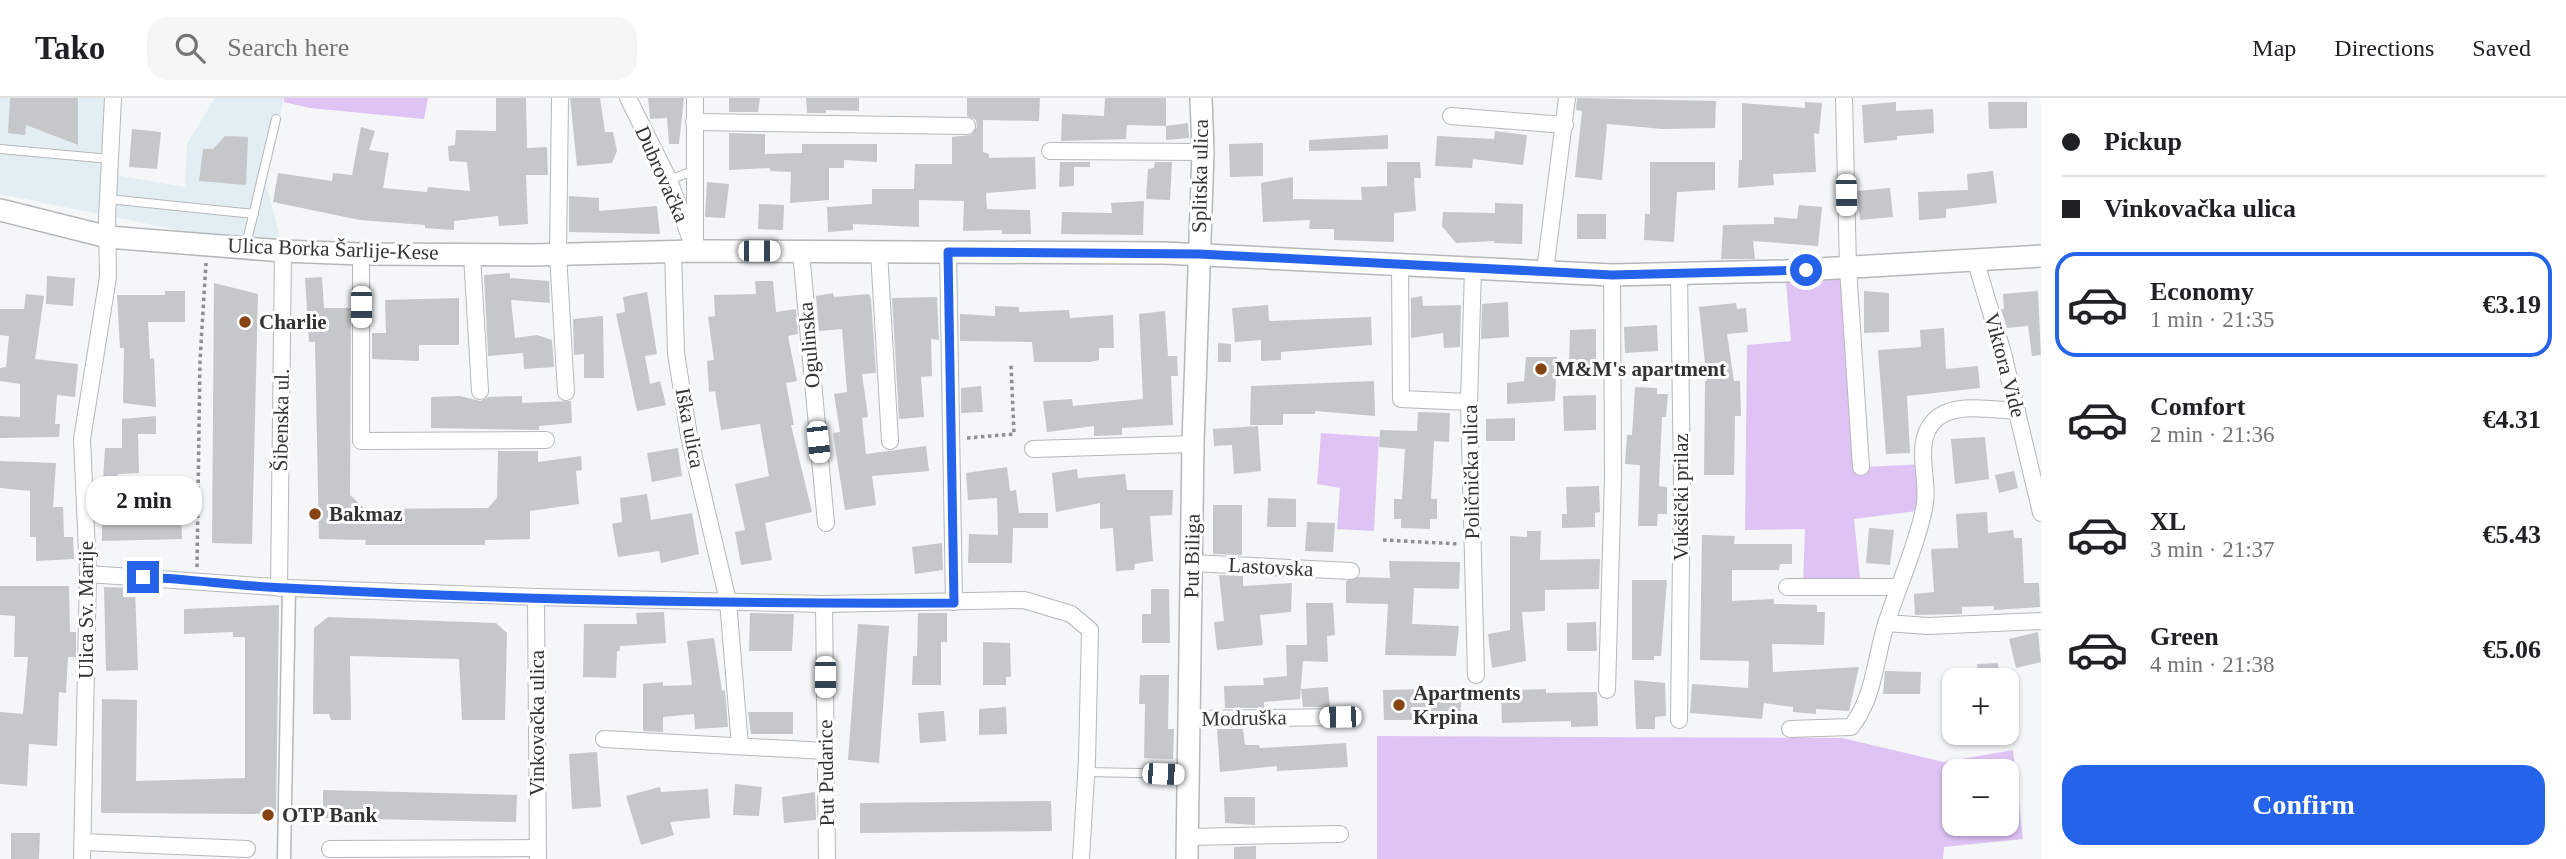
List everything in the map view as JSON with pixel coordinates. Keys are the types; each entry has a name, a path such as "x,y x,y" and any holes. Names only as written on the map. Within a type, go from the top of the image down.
{"street":[{"name":"Ulica Sv. Marije","path":"82,859 88,574 82,439 108,276 108,199 113,98"},
{"path":"560,98 558,254 566,392"},
{"name":"Dubrovačka","path":"628,98 669,180 695,251"},
{"path":"695,98 695,251"},
{"name":"Splitska ulica","path":"1199,254 1203,152 1201,98"},
{"path":"1545,271 1567,98"},
{"path":"1843,98 1847,268 1861,467"},
{"path":"1451,116 1565,125"},
{"path":"694,122 967,126"},
{"path":"1049,150 1203,152"},
{"name":"Ulica Borka Šarlije-Kese","path":"0,210 108,237 283,251 361,254 673,251 1199,254 1612,275 1847,268 2041,256"},
{"name":"Šibenska ul.","path":"283,251 284,588"},
{"name":"Iška ulica","path":"673,251 678,367 689,436 728,601 740,746"},
{"name":"Ogulinska","path":"801,252 826,523"},
{"path":"879,252 890,441"},
{"path":"948,252 954,603"},
{"path":"361,254 361,441 546,440"},
{"name":"Put Biliga","path":"1187,859 1193,444 1199,254"},
{"path":"472,255 480,391"},
{"name":"Viktora Vide","path":"1975,259 2017,411 2041,513"},
{"path":"1400,264 1401,399 1469,402"},
{"name":"Poličnička ulica","path":"1473,270 1469,402 1476,675"},
{"path":"1607,690 1613,477 1612,275"},
{"name":"Vukšički prilaz","path":"1679,275 1682,491 1679,720"},
{"path":"1790,729 1851,727 1864,710 1886,623 1924,510 1926,464 1922,451 1926,435 1935,420 1957,409 2017,411"},
{"path":"1033,449 1193,444"},
{"name":"Lastovska","path":"1192,563 1351,571"},
{"path":"88,574 284,588 536,597 824,604 1024,600 1071,614 1090,630 1081,859"},
{"path":"1787,587 1899,587"},
{"path":"284,588 284,859"},
{"name":"Vinkovačka ulica","path":"330,849 537,854 536,597"},
{"name":"Put Pudarice","path":"824,604 827,859"},
{"path":"1886,623 1940,625 2041,621"},
{"name":"Modruška","path":"1189,719 1340,717"},
{"path":"604,739 826,751"},
{"path":"1187,837 1340,834"},
{"path":"83,842 247,849"}],"lane":[{"path":"246,247 276,119"},
{"path":"0,149 110,159"},
{"path":"669,180 693,171"},
{"path":"108,199 254,214"},
{"path":"1086,772 1188,774"}],"path":[{"path":"197,580 200,361 207,244"},
{"path":"951,439 1014,434 1011,365"},
{"path":"1382,540 1471,544"}],"shaded area":[{"path":"0,98 111,98 109,174 185,187 187,144 215,98 284,98 266,183 283,251 0,194"},
{"path":"284,98 428,98 424,119 310,108 284,102"},
{"path":"1848,268 1862,467 1926,464 1924,510 1854,519 1861,587 1803,586 1805,529 1745,530 1747,345 1791,341 1785,271"},
{"path":"1321,433 1379,437 1374,531 1337,529 1340,488 1317,484"},
{"path":"1377,736 1842,738 1942,762 1942,836 2019,836 2019,803 2023,839 1944,847 1943,859 1377,859"},
{"path":"2013,750 2014,759 1961,759"}],"building":[{"path":"10,98 78,98 78,145 26,125 25,135 8,133"},
{"path":"496,98 526,98 527,148 547,147 548,175 526,175 528,224 499,226 498,216 454,221 454,230 425,228 425,225 360,220 273,202 278,173 332,181 333,173 352,175 361,127 375,131 369,150 389,153 383,188 427,192 428,187 470,191 467,162 449,161 448,146 455,145 456,130 496,131"},
{"path":"570,98 600,98 605,132 613,132 617,151 612,163 577,166"},
{"path":"648,98 684,98 679,144 669,144 667,118 650,119"},
{"path":"729,98 760,98 758,112 729,112"},
{"path":"806,98 859,98 859,111 826,110 826,113 807,113"},
{"path":"967,98 1040,98 1039,121 983,120 983,152 989,154 989,158 1035,157 1036,189 986,193 987,209 1030,210 1031,234 1002,234 1002,230 963,231 964,201 919,200 919,227 853,224 853,230 828,232 827,207 872,204 872,189 914,189 915,164 952,164 952,137 971,135 977,127 976,120 967,116"},
{"path":"1105,98 1166,98 1166,126 1127,125 1126,139 1061,141 1062,114 1104,116"},
{"path":"1577,98 1716,101 1715,128 1663,129 1607,124 1602,180 1575,177 1582,111 1576,110"},
{"path":"1805,102 1822,103 1819,134 1814,133 1816,172 1773,174 1774,185 1738,188 1739,160 1742,160 1742,103 1805,108"},
{"path":"1896,102 1896,111 1933,109 1934,133 1897,136 1897,140 1864,143 1862,105"},
{"path":"1988,102 2027,102 2027,128 1989,129"},
{"path":"1188,123 1189,138 1166,140 1166,126"},
{"path":"132,129 161,132 157,169 129,167"},
{"path":"1495,131 1527,135 1523,165 1473,159 1472,168 1435,166 1437,136 1494,139"},
{"path":"729,133 765,134 765,154 802,153 802,144 877,144 877,162 844,160 844,168 829,168 829,200 790,203 791,172 770,171 770,168 729,170"},
{"path":"1388,135 1388,149 1309,151 1309,140"},
{"path":"225,136 248,137 246,185 199,181 203,149 213,149"},
{"path":"1263,143 1263,176 1230,177 1229,144"},
{"path":"1060,162 1090,162 1090,167 1074,167 1074,186 1059,187"},
{"path":"1155,162 1172,162 1170,200 1146,199 1148,169 1154,168"},
{"path":"1387,162 1420,162 1421,178 1414,178 1416,211 1394,213 1394,242 1334,240 1334,229 1309,229 1310,220 1263,222 1261,183 1293,177 1293,199 1362,200 1361,187 1387,186"},
{"path":"1650,162 1715,162 1715,190 1677,192 1674,242 1644,240 1645,214 1650,214"},
{"path":"1993,171 1997,203 1946,209 1946,218 1919,220 1918,192 1968,190 1967,174"},
{"path":"707,182 729,184 725,218 705,217"},
{"path":"1890,188 1893,217 1860,220 1857,191"},
{"path":"569,196 599,198 599,211 657,206 660,234 569,232"},
{"path":"1144,201 1143,235 1061,234 1062,212 1112,213 1111,203"},
{"path":"1495,203 1523,204 1522,244 1494,241 1456,243 1442,226 1443,212 1495,213"},
{"path":"759,204 784,205 783,230 758,229"},
{"path":"1799,205 1822,207 1818,246 1753,241 1755,259 1721,259 1723,225 1774,224 1774,217 1797,219"},
{"path":"1577,214 1606,214 1606,239 1577,239"},
{"path":"510,273 510,278 549,281 550,303 511,300 515,338 537,335 552,340 554,367 524,369 523,353 488,356 484,275"},
{"path":"47,276 75,278 73,306 46,304"},
{"path":"322,277 324,308 351,308 350,495 365,509 488,508 497,498 498,451 538,451 538,462 581,456 582,470 576,471 579,504 530,511 530,539 485,540 485,545 365,545 366,540 319,539 315,342 309,342 305,278"},
{"path":"755,281 773,281 776,312 796,309 798,334 788,336 797,381 786,383 794,425 791,425 812,512 765,523 772,560 741,565 735,532 745,530 735,484 769,476 760,424 721,430 715,391 709,392 707,361 714,360 708,317 715,316 714,295 756,294"},
{"path":"214,283 258,294 252,544 212,543"},
{"path":"165,291 185,291 185,322 148,322 150,359 154,358 156,407 123,403 124,348 120,348 117,295 165,295"},
{"path":"1864,291 1889,293 1889,332 1864,333"},
{"path":"2038,291 2041,355 2032,356 2028,326 2007,328 2001,309 2004,309 2003,294"},
{"path":"647,292 657,354 645,356 650,384 660,381 666,405 637,411 616,314 625,312 623,297"},
{"path":"833,293 834,297 869,294 871,299 876,373 862,374 868,417 862,418 866,454 926,446 929,471 872,476 876,505 845,510 833,433 840,432 834,394 847,392 842,329 819,331 816,296"},
{"path":"26,294 44,296 35,359 78,364 75,397 57,395 55,424 60,424 59,437 0,438 0,416 20,417 20,384 0,381 0,368 6,367 9,336 0,335 0,309 24,309"},
{"path":"1422,296 1423,306 1461,305 1460,347 1444,348 1443,333 1411,338 1411,298"},
{"path":"937,297 939,340 931,339 932,376 921,377 924,417 899,419 892,298"},
{"path":"459,298 459,345 419,345 419,361 372,359 372,333 386,333 385,300"},
{"path":"1508,302 1509,337 1481,339 1482,304"},
{"path":"1736,303 1737,309 1746,308 1748,332 1727,334 1734,381 1740,381 1741,416 1735,416 1734,475 1704,475 1707,381 1699,307"},
{"path":"1268,305 1269,321 1371,317 1372,345 1281,352 1281,360 1261,361 1261,340 1235,342 1232,308"},
{"path":"995,306 1019,307 1019,312 1069,310 1070,318 1113,315 1114,348 1099,348 1099,360 1090,362 1034,362 1032,342 960,341 960,314 995,316"},
{"path":"1165,311 1168,356 1177,356 1178,376 1171,376 1173,425 1122,428 1122,435 1094,436 1094,426 1047,432 1043,401 1072,399 1073,406 1143,399 1139,314"},
{"path":"603,316 604,378 584,378 584,354 574,355 573,319"},
{"path":"1657,325 1658,351 1625,353 1624,327"},
{"path":"1944,328 1946,369 1978,366 1980,388 1907,396 1910,453 1886,454 1878,350 1921,347 1920,330"},
{"path":"1596,329 1596,365 1569,365 1570,330"},
{"path":"1218,343 1231,344 1231,362 1218,362"},
{"name":"M&M's apartment","path":"1526,357 1557,357 1555,401 1507,404 1507,383 1524,381"},
{"path":"1374,381 1375,416 1315,411 1315,414 1283,414 1283,425 1250,425 1251,386"},
{"path":"981,386 983,412 961,413 961,388"},
{"path":"1635,387 1657,388 1657,394 1668,394 1666,417 1662,417 1659,486 1667,487 1667,514 1658,514 1657,526 1638,526 1640,465 1625,464 1627,435 1632,435"},
{"path":"1596,395 1596,430 1564,431 1563,396"},
{"path":"460,396 480,401 489,397 522,396 522,403 571,401 572,423 539,426 539,430 431,428 431,397"},
{"path":"1418,412 1450,413 1449,442 1434,441 1431,499 1437,499 1437,519 1430,519 1430,529 1401,528 1401,519 1394,519 1394,499 1402,499 1405,449 1379,447 1380,430 1417,431"},
{"path":"156,416 156,434 138,434 139,473 118,474 117,482 103,482 105,448 122,448 122,419"},
{"path":"1515,418 1515,441 1486,441 1486,419"},
{"path":"1258,426 1261,471 1234,474 1232,445 1214,446 1213,429"},
{"path":"1985,437 1989,479 1955,484 1951,439"},
{"path":"678,448 682,476 652,482 647,453"},
{"path":"0,461 56,463 53,507 63,507 64,537 73,537 74,559 36,561 36,537 30,537 30,491 0,488"},
{"path":"1007,467 1010,491 1016,490 1019,513 1048,513 1048,528 1013,528 1012,563 968,563 969,534 998,535 997,498 968,500 966,473"},
{"path":"1077,469 1078,478 1125,474 1127,490 1173,490 1172,515 1150,516 1153,561 1135,564 1134,570 1116,571 1113,528 1100,529 1100,503 1056,512 1052,473"},
{"path":"2014,471 2018,488 1999,493 1995,475"},
{"path":"1599,486 1600,512 1595,513 1595,527 1562,528 1562,514 1567,514 1566,487"},
{"path":"647,494 651,520 692,513 699,554 661,563 659,551 618,557 612,524 622,522 620,498"},
{"path":"1268,498 1296,499 1296,527 1267,527"},
{"path":"111,505 132,505 132,510 181,507 182,539 102,541 102,512 111,512"},
{"path":"1213,505 1242,505 1242,555 1213,554"},
{"path":"1987,512 1988,533 2013,530 2014,538 2022,538 2024,583 2039,583 2040,607 1994,610 1994,606 1962,607 1962,614 1915,615 1914,594 1934,592 1931,549 1958,548 1956,514"},
{"path":"1307,522 1335,523 1333,552 1305,551"},
{"path":"1869,528 1894,530 1890,565 1866,563"},
{"path":"1527,531 1541,531 1540,560 1600,559 1599,589 1545,590 1545,611 1522,612 1526,661 1492,668 1488,634 1510,630 1510,536 1527,537"},
{"path":"1702,535 1735,536 1734,544 1792,544 1792,564 1780,564 1779,570 1732,570 1732,601 1774,599 1774,604 1817,605 1817,612 1825,612 1824,645 1772,644 1773,672 1859,667 1849,711 1816,709 1816,714 1793,712 1793,707 1764,703 1762,719 1690,713 1692,684 1748,688 1749,661 1700,660"},
{"path":"942,543 943,570 915,574 912,547"},
{"path":"1389,561 1460,562 1459,589 1414,588 1412,624 1459,626 1456,656 1385,655 1388,604 1346,603 1346,581 1359,577 1390,578"},
{"path":"1219,575 1243,576 1243,586 1292,583 1291,612 1260,615 1263,645 1217,650 1214,622 1224,621"},
{"path":"1632,580 1667,580 1661,656 1654,656 1654,660 1632,660"},
{"path":"0,586 69,586 70,632 76,632 76,657 68,657 66,693 59,692 57,746 29,744 27,786 0,784 0,712 23,714 28,657 14,657 15,616 0,615"},
{"path":"104,587 135,588 138,670 106,671"},
{"path":"1151,589 1169,589 1170,643 1142,643 1142,614 1151,614"},
{"path":"1306,603 1333,603 1335,635 1327,636 1328,662 1303,661 1300,699 1264,702 1264,708 1225,708 1224,686 1264,685 1263,678 1287,676 1286,645 1307,645"},
{"path":"279,605 276,814 101,813 102,699 137,700 136,781 245,778 245,637 233,637 233,632 184,634 184,609"},
{"path":"664,612 666,643 620,646 620,651 617,651 616,678 583,677 584,624 637,624 636,613"},
{"path":"750,613 794,614 792,651 749,651"},
{"path":"918,613 947,613 947,642 941,642 941,685 912,685 913,656 917,656"},
{"path":"328,617 496,623 507,633 505,720 462,720 459,659 350,656 351,720 331,720 329,714 313,714 314,628"},
{"path":"1596,622 1597,651 1567,651 1567,623"},
{"path":"858,624 889,626 879,763 848,760"},
{"path":"2038,632 2041,662 2016,668 2009,639"},
{"path":"714,638 722,691 725,690 728,727 695,729 694,714 663,717 663,732 643,731 643,684 663,682 663,686 692,685 687,641"},
{"path":"983,642 1010,643 1011,677 1006,677 1006,685 983,685"},
{"path":"1998,663 1998,668 1977,668 1977,664"},
{"path":"1885,671 1921,672 1920,694 1883,694"},
{"path":"1140,675 1169,675 1168,729 1174,729 1173,759 1144,758 1145,704 1139,704"},
{"path":"1634,680 1665,683 1666,716 1655,717 1655,729 1636,729"},
{"path":"1328,687 1330,707 1303,707 1301,689"},
{"path":"1424,689 1425,692 1462,691 1460,720 1384,720 1383,690"},
{"path":"1546,689 1546,693 1597,692 1598,726 1571,727 1571,721 1502,723 1501,695 1516,695 1516,690"},
{"path":"1006,707 1007,734 979,735 979,709"},
{"path":"944,711 946,741 920,743 918,713"},
{"path":"748,712 793,712 793,734 751,734"},
{"path":"1217,729 1243,729 1245,745 1259,745 1260,748 1346,743 1348,767 1277,771 1277,766 1220,772"},
{"path":"597,752 601,807 572,809 569,754"},
{"path":"735,784 762,787 759,816 733,815"},
{"path":"660,787 661,792 708,789 710,818 670,822 674,835 641,845 626,796"},
{"path":"323,790 517,795 516,822 323,818"},
{"path":"815,792 816,820 784,823 782,797"},
{"path":"1224,797 1255,797 1255,825 1225,823"},
{"path":"1051,801 1052,831 860,833 860,803"},
{"path":"11,833 40,833 39,859 11,859"},
{"path":"1256,846 1256,859 1234,859 1234,847"}],"place":[{"name":"Charlie","path":"245,322"},
{"name":"M&M's apartment","path":"1541,369"},
{"name":"Bakmaz","path":"315,514"},
{"name":"Apartments Krpina","path":"1399,705"},
{"name":"OTP Bank","path":"268,815"}],"route":[{"path":"143,577 289,588 536,597 824,604 954,603 948,252 1199,254 1612,275 1806,270"}]}
